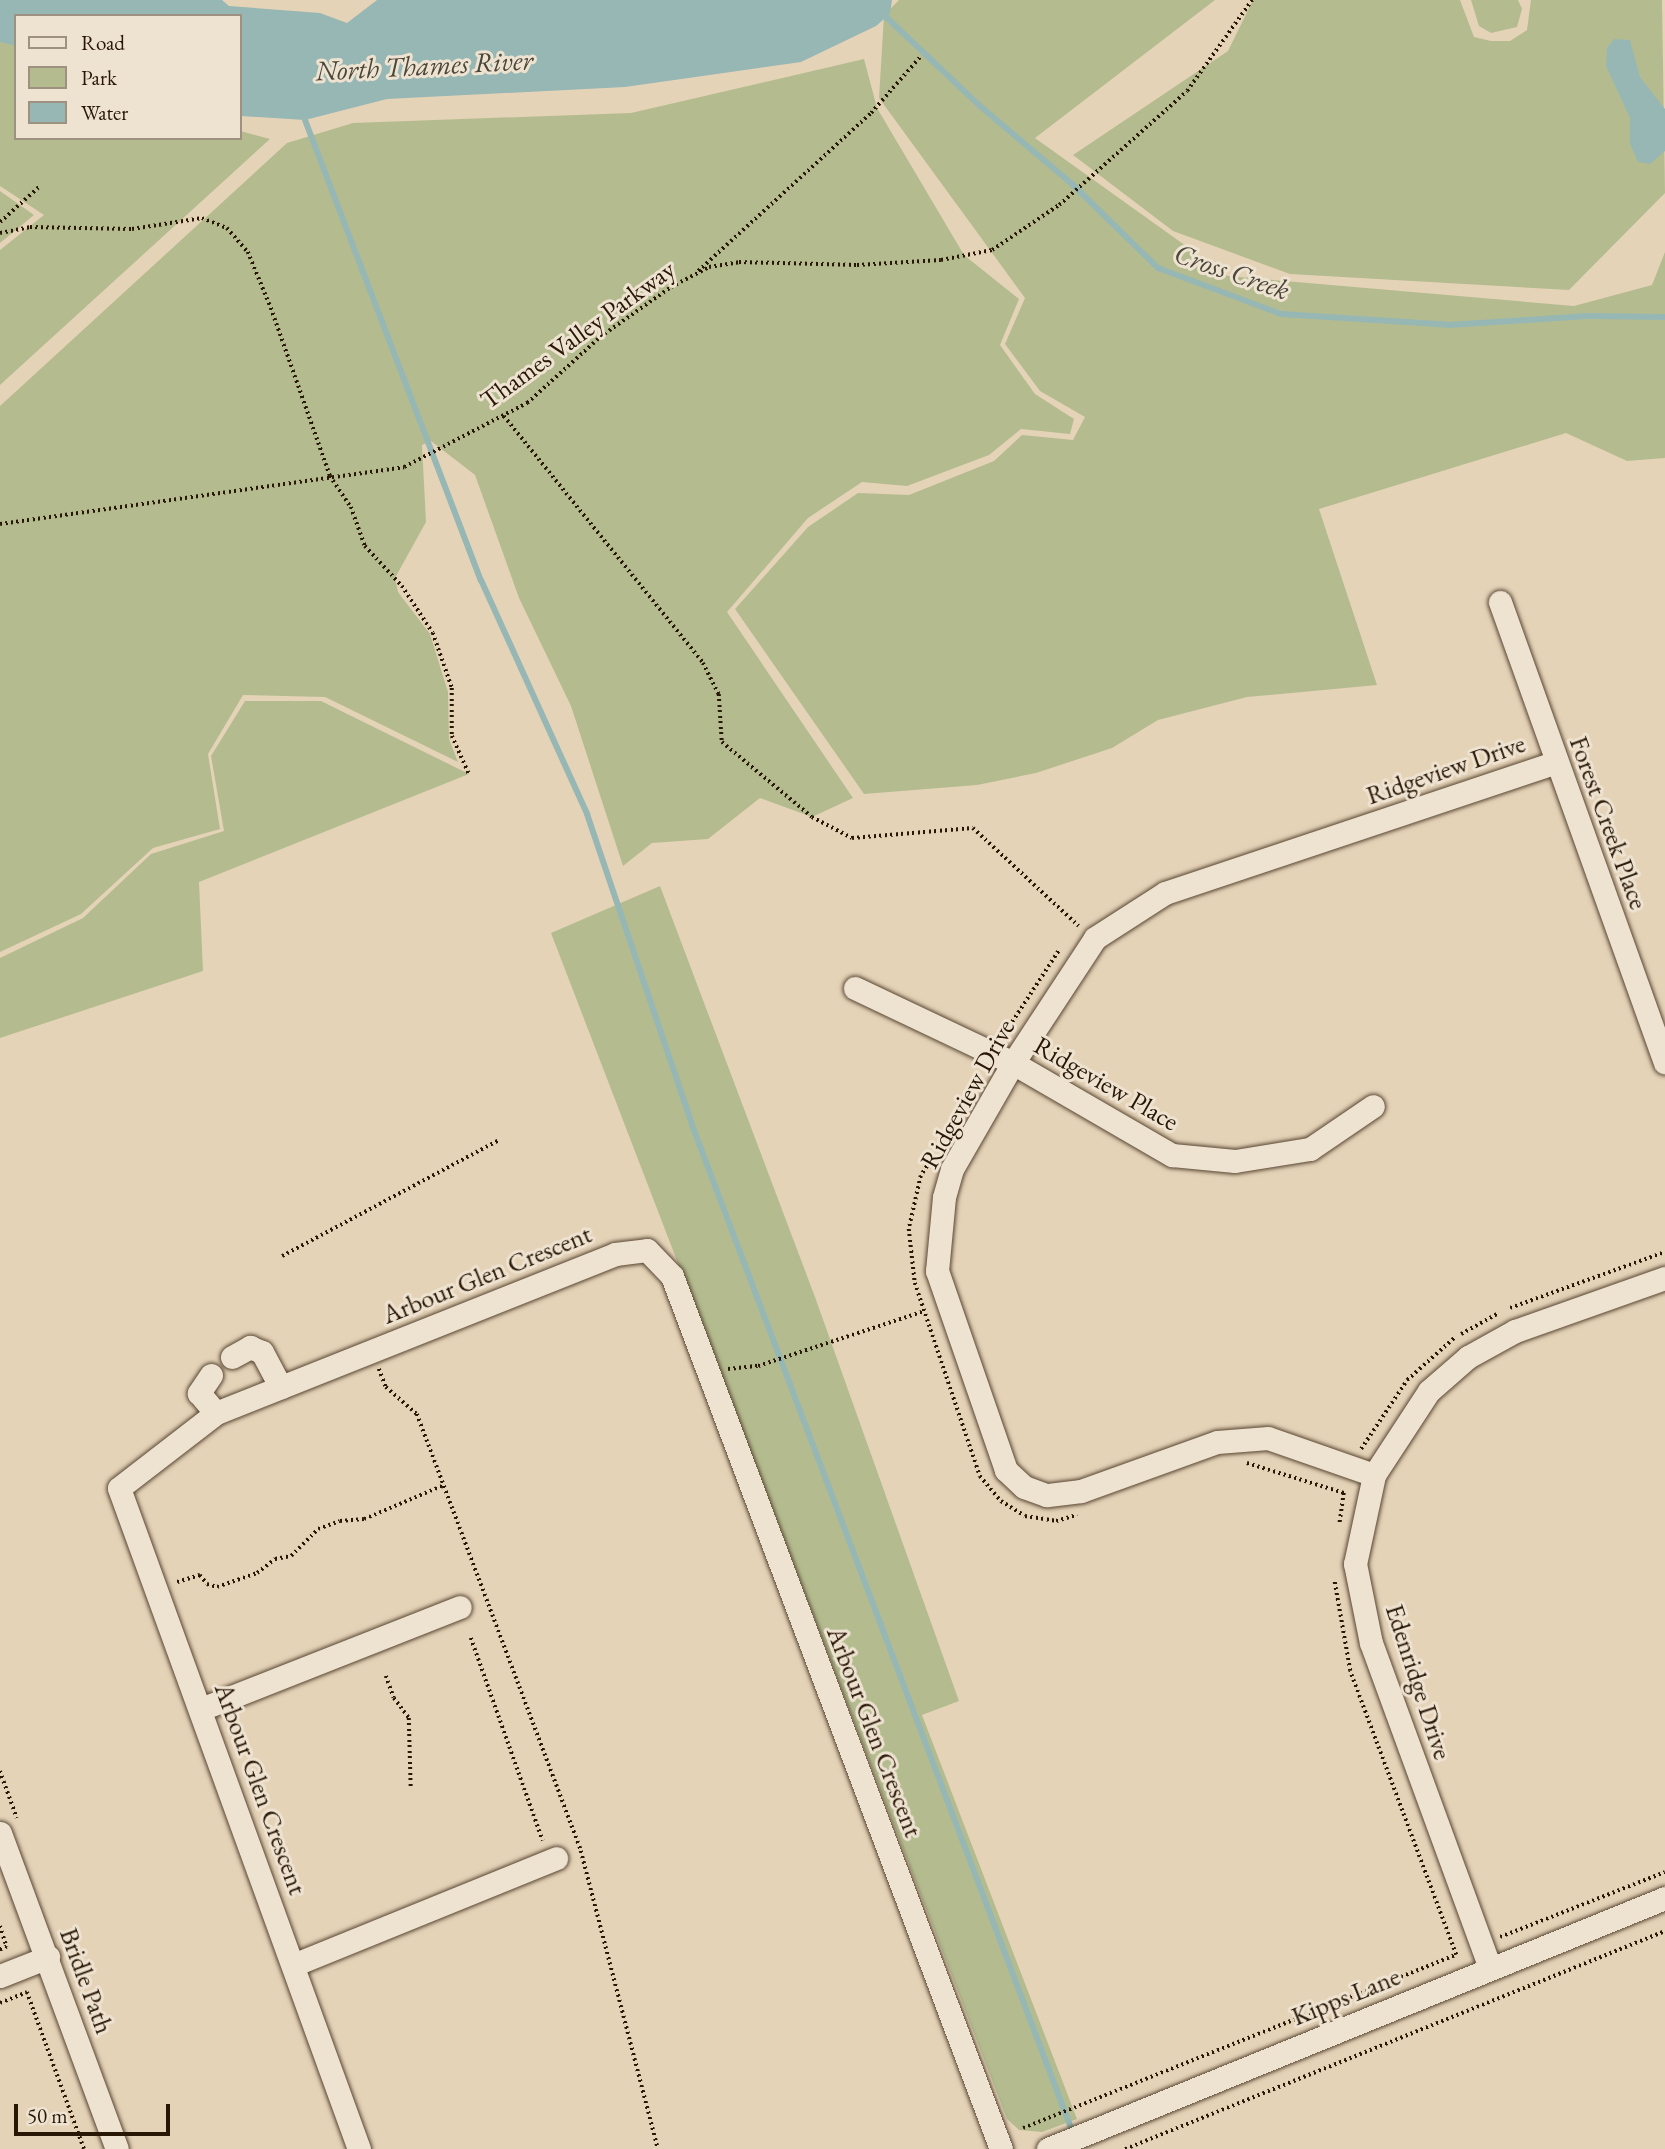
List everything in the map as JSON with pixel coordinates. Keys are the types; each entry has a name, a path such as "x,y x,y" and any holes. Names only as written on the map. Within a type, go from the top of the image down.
{"street":[{"name":"Forest Creek Place","path":"1500,602 1665,1062"},
{"name":"Ridgeview Drive","path":"1374,1475 1268,1438 1217,1442 1081,1491 1046,1495 1024,1487 1006,1470 937,1271 938,1227 952,1169 1013,1063 1095,938 1165,893 1557,762"},
{"name":"Ridgeview Place","path":"855,988 1013,1063 1172,1154 1235,1161 1310,1149 1373,1106"},
{"name":"Arbour Glen Crescent","path":"359,2149 158,1588 119,1488 148,1470 216,1413 615,1254 647,1250 672,1276 1001,2149"},
{"name":"Edenridge Drive","path":"1490,1968 1371,1643 1355,1564 1374,1475 1429,1391 1468,1357 1515,1331 1665,1278"},
{"path":"232,1357 250,1348 262,1352 281,1387"},
{"path":"211,1375 199,1393 216,1413"},
{"path":"201,1709 460,1607"},
{"name":"Bridle Path","path":"0,1833 117,2149"},
{"path":"293,1965 551,1853"},
{"name":"Kipps Lane","path":"1048,2149 1665,1898"},
{"path":"0,1976 48,1957"}],"path":[{"name":"Thames Valley Parkway","path":"0,524 404,467 465,438 527,403 600,337 694,275 739,262 857,265 940,260 992,250 1059,205 1187,91 1252,0"},
{"path":"694,275 871,113 920,57"},
{"path":"0,222 40,186"},
{"path":"0,233 30,227 132,229 202,218 227,228 248,253 330,476 351,508 365,546 402,586 433,633 452,688 452,736 469,774"},
{"path":"504,416 703,663 719,694 722,742 812,817 852,838 973,828 1083,930"},
{"path":"1010,1025 1064,943"},
{"path":"282,1256 499,1140"},
{"path":"934,1154 921,1176 909,1229 915,1283 979,1476 1001,1501 1025,1516 1056,1521 1081,1514"},
{"path":"708,1371 758,1366 924,1311"},
{"path":"372,1350 386,1387 417,1414 581,1851 658,2149"},
{"path":"1234,1462 1260,1464 1344,1493 1339,1529"},
{"path":"158,1588 200,1575 207,1584 217,1587 291,1556 318,1529 340,1521 364,1519 443,1485"},
{"path":"1333,1566 1350,1671 1456,1955"},
{"path":"471,1638 551,1853"},
{"path":"386,1676 394,1698 409,1718 411,1788"},
{"path":"1023,2128 1665,1872"},
{"path":"0,1926 7,1947 0,1950"},
{"path":"1125,2149 1665,1931"},
{"path":"0,2003 27,1992 84,2149"}],"green space":[{"path":"899,0 1215,0 1035,138 1228,276 1574,306 1652,285 1665,252 1665,458 1627,461 1566,433 1319,509 1377,685 1247,697 1158,720 1112,748 1036,773 977,785 864,794 735,609 808,527 858,493 909,495 994,461 1022,435 1073,440 1085,417 1040,391 1005,344 1025,298 879,98 884,15"},
{"path":"1253,0 1460,0 1474,37 1510,41 1527,30 1531,0 1662,0 1665,193 1569,290 1290,274 1173,231 1073,155 1228,51"},
{"path":"1471,0 1518,0 1522,9 1517,27 1491,33 1479,26"},
{"path":"0,32 14,35 14,140 242,140 242,132 270,139 0,385 0,250 44,215 0,186"},
{"path":"864,59 877,108 964,255 1019,299 1000,345 1035,394 1074,419 1070,434 1021,429 989,455 907,486 862,482 808,518 727,612 853,798 812,817 760,798 708,839 652,843 623,866 571,706 519,598 475,475 431,441 422,445 426,522 395,578 398,592 430,634 448,692 449,739 458,762 325,697 243,695 208,754 220,829 153,848 81,914 0,952 0,406 287,143 353,123 631,113"},
{"path":"0,191 34,215 0,243"},
{"path":"245,701 321,701 469,774 199,882 203,971 0,1038 0,958 83,918 151,854 224,831 211,756"},
{"path":"660,886 815,1297 959,1701 922,1715 1077,2119 1042,2132 1019,2130 1007,2119 551,933"}],"water":[{"name":"North Thames River","path":"0,0 222,0 229,6 320,13 347,23 377,0 892,0 890,14 876,26 801,62 625,87 387,99 305,120 242,116 242,14 14,14 14,46 0,42"},
{"path":"1614,39 1630,40 1640,77 1665,109 1665,151 1650,164 1638,162 1630,144 1630,118 1606,66 1607,48"}],"waterway":[{"name":"Cross Creek","path":"884,15 980,106 1072,184 1158,268 1281,314 1449,325 1587,316 1665,317"},
{"path":"305,120 481,580 587,814 692,1125 1079,2149"}]}
